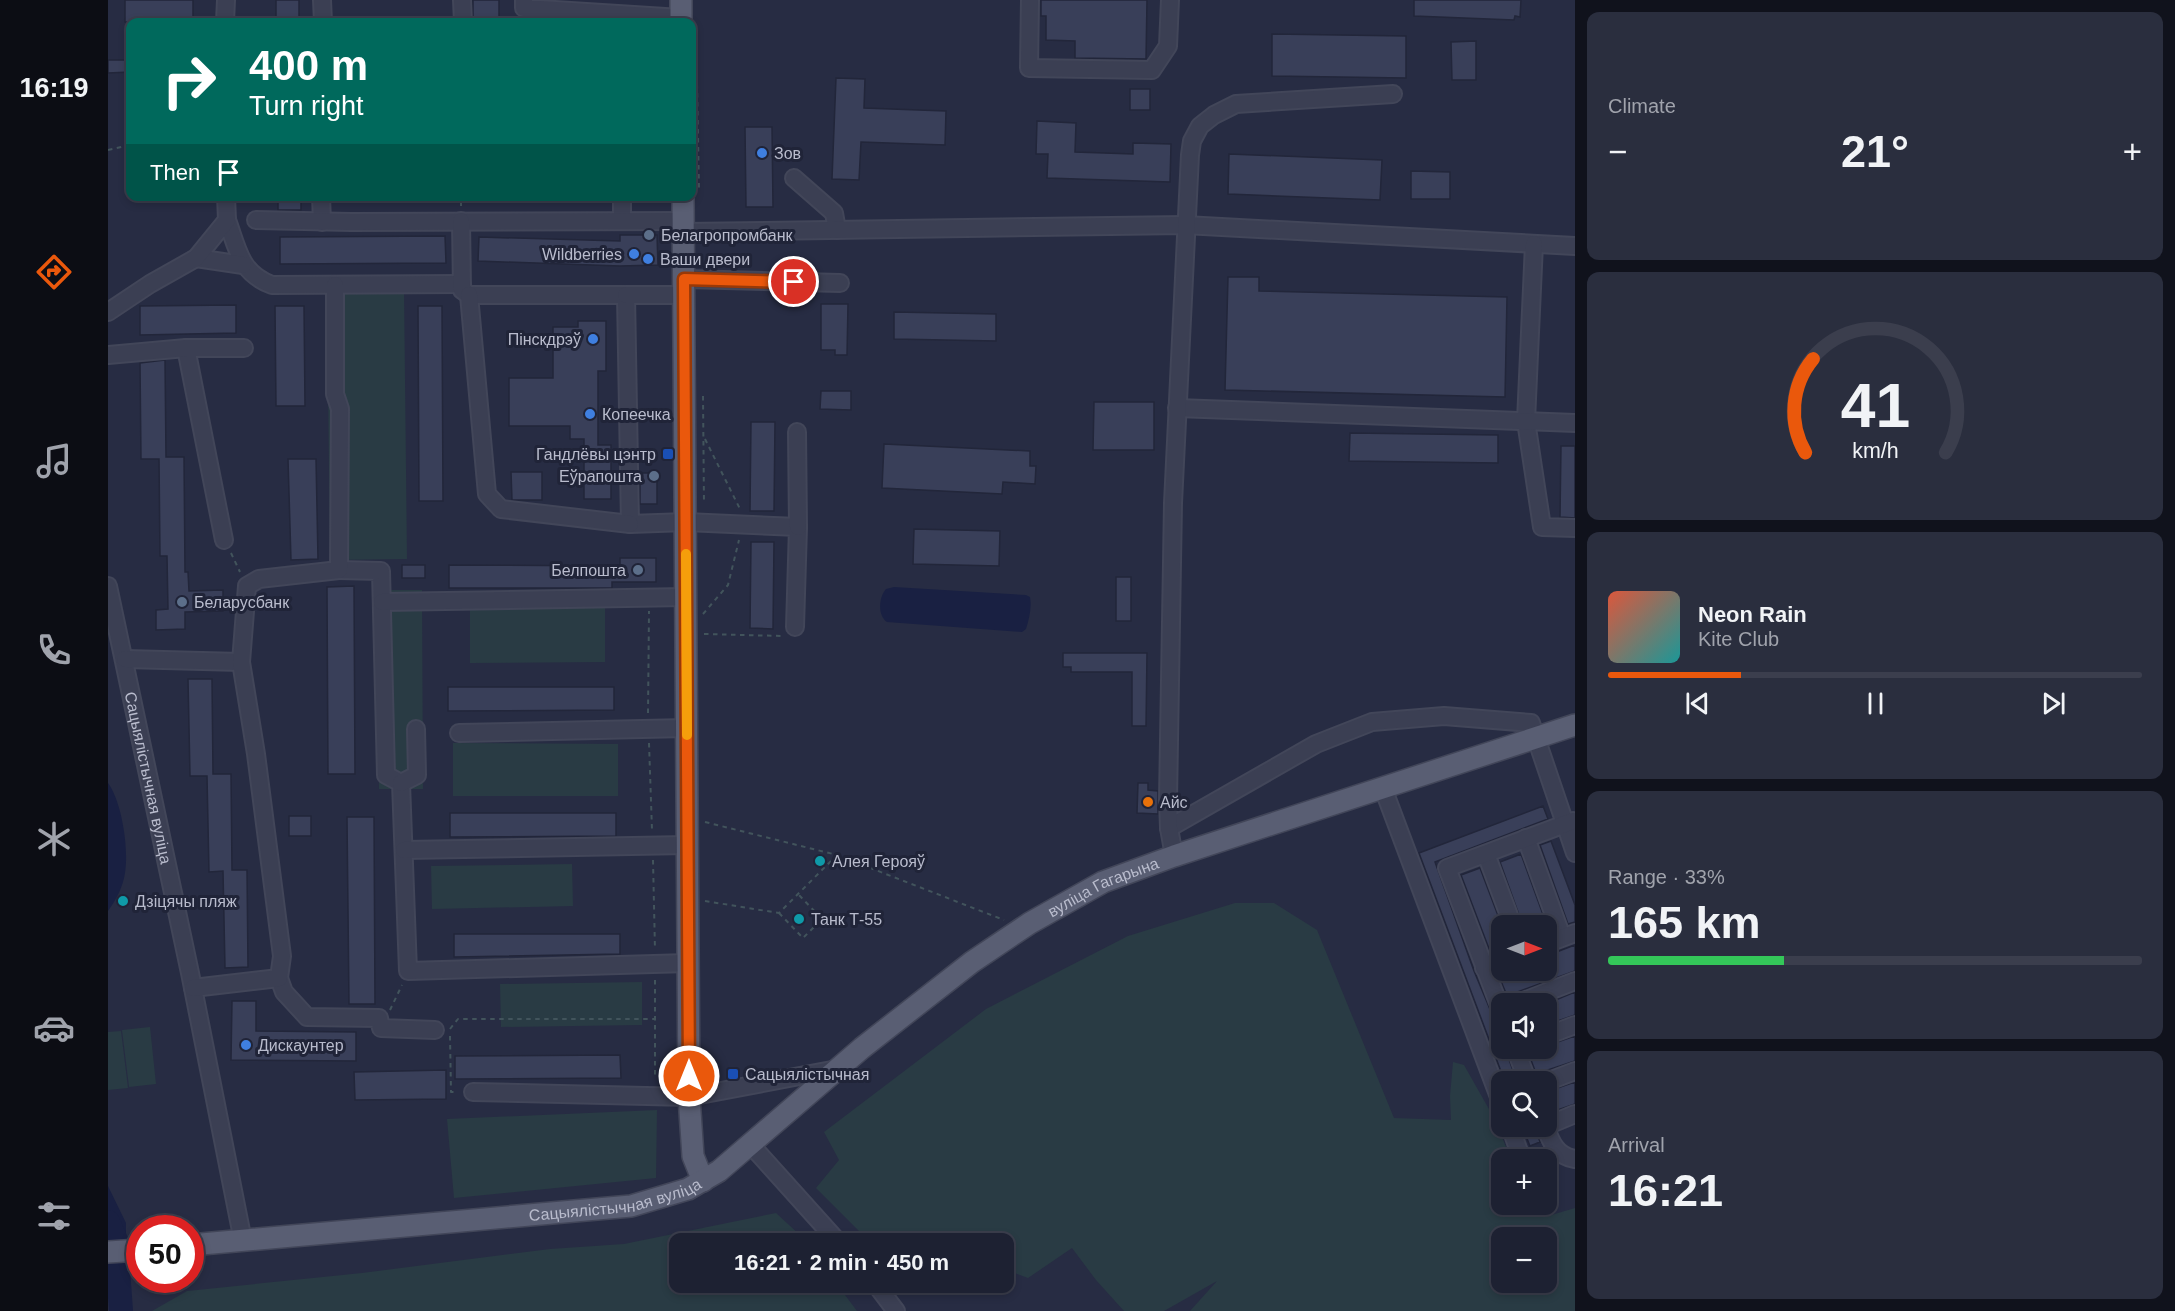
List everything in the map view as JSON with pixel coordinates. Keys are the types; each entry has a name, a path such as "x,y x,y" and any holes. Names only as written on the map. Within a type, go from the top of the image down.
{"main road":[{"name":"Сацыялістычная вуліца","path":"243,1241 631,1206 673,1195 703,1181 693,1156 689,1097 687,728 694,599 683,201"},
{"name":"вуліца Гагарына","path":"703,1181 751,1145 837,1069 912,1008 1010,935 1103,882 1174,856 1575,725"},
{"path":"204,1244 243,1241"},
{"path":"108,1252 126,1251"}],"street":[{"path":"225,18 226,0"},
{"path":"322,0 323,18"},
{"path":"462,0 463,18"},
{"path":"524,0 524,8 681,14"},
{"path":"1030,0 1029,68 1152,70 1168,46 1170,0"},
{"path":"1174,856 1169,828 1168,800 1173,515 1185,225 1192,141 1200,126 1214,115 1236,104 1393,94"},
{"path":"794,177 834,213 837,230"},
{"path":"226,201 227,220 243,265 258,280 272,285 626,295 684,287 840,283"},
{"path":"321,201 322,222"},
{"path":"622,201 622,221"},
{"path":"108,312 150,284 196,258 227,220"},
{"path":"256,220 322,222 622,221 684,227 837,230 1185,225 1575,246"},
{"path":"461,221 465,289 487,494 501,509 630,524 691,516 798,527"},
{"path":"1534,244 1526,421 1542,527 1575,528"},
{"path":"196,258 243,265"},
{"path":"335,285 335,394 340,409 339,570"},
{"path":"626,295 630,524"},
{"path":"186,348 224,540"},
{"path":"108,355 186,348 244,348"},
{"path":"1178,408 1575,423"},
{"path":"795,627 798,527 796,432"},
{"path":"401,783 386,775 381,571 339,570 260,579 247,586 241,662 282,956 279,978 284,992 307,1017 379,1018 381,1028 442,1029"},
{"name":"Сацыялістычная вуліца","path":"108,586 193,988 243,1241"},
{"path":"382,602 694,599"},
{"path":"125,659 241,662"},
{"path":"1169,828 1316,744 1372,722 1444,716 1531,723 1570,822 1575,852"},
{"path":"459,733 687,728"},
{"path":"401,783 417,775 416,729"},
{"path":"401,783 408,971 688,963"},
{"path":"1383,788 1491,1076"},
{"path":"1497,993 1484,968 1447,868 1570,822"},
{"path":"1526,838 1569,935"},
{"path":"404,850 687,845"},
{"path":"1486,854 1509,915"},
{"path":"1484,968 1491,965"},
{"path":"193,988 279,978"},
{"path":"1545,993 1575,981"},
{"path":"1557,1032 1575,1025"},
{"path":"473,1092 689,1097 837,1069"},
{"path":"1557,1078 1575,1071"},
{"path":"1557,1121 1575,1114"},
{"path":"1549,1137 1552,1145 1560,1153 1575,1159"},
{"path":"751,1145 830,1233"},
{"path":"882,1293 896,1311"}],"path":[{"path":"108,150 126,146"},
{"path":"224,540 247,586"},
{"path":"694,599 703,624"},
{"path":"649,609 648,729 652,818"},
{"path":"703,634 788,636 795,627"},
{"path":"688,820 704,821 837,855 1007,921"},
{"path":"779,913 803,938 822,919 799,895"},
{"path":"381,1028 408,971"},
{"path":"473,1092 451,1092 442,1029 458,1019 654,1019"},
{"path":"705,1076 723,1075"}],"shaded area":[{"path":"327,289 404,289 407,559 330,560"},
{"path":"377,590 422,590 423,789 379,789"},
{"path":"605,594 605,662 470,663 470,595"},
{"path":"453,743 618,744 618,796 453,796"},
{"path":"572,864 573,906 432,909 431,866"},
{"path":"1235,903 1274,903 1317,930 1394,1118 1451,1120 1450,1096 1453,1062 1464,1065 1491,1113 1491,1137 1502,1137 1507,1149 1491,1149 1491,1215 1548,1216 1575,1208 1575,1311 1190,1311 1217,1281 1164,1311 1124,1311 1096,1280 1072,1248 1028,1278 1014,1273 1014,1233 861,1233 816,1188 839,1160 824,1132 986,1009 1128,936"},
{"path":"642,982 642,1025 501,1027 500,984"},
{"path":"150,1027 156,1084 129,1087 122,1030"},
{"path":"121,1031 128,1088 108,1090 108,1032"},
{"path":"657,1110 656,1178 454,1198 447,1119"},
{"path":"776,1213 798,1233 678,1233"},
{"path":"669,1235 669,1293 844,1293 857,1311 152,1311 184,1293 204,1293 204,1289 362,1273 550,1249 624,1244"}],"water":[{"path":"894,587 1026,595 1030,597 1031,605 1026,629 1022,632 887,622 880,611 881,601 886,589"},
{"path":"108,783 121,813 126,863 123,883 108,911"},
{"path":"108,1186 126,1223 126,1236 108,1241"}],"building":[{"path":"125,0 193,0 193,18 126,18 125,22"},
{"path":"276,0 299,0 299,18 276,18"},
{"path":"473,0 499,0 499,18 473,18"},
{"path":"1041,0 1147,0 1146,59 1075,58 1075,41 1046,40 1046,16 1041,16"},
{"path":"1414,0 1521,0 1520,17 1515,16 1514,20 1414,16"},
{"path":"1272,34 1406,36 1406,78 1272,76"},
{"path":"1476,41 1476,80 1452,80 1451,42"},
{"path":"108,60 126,60 126,72 108,73"},
{"path":"836,78 865,79 864,108 946,111 945,145 861,142 859,180 832,179"},
{"path":"1130,89 1150,89 1150,110 1130,110"},
{"path":"1037,121 1076,123 1075,152 1133,154 1133,143 1171,144 1170,182 1047,178 1048,154 1036,154"},
{"path":"745,127 772,127 773,207 746,207"},
{"path":"1229,154 1382,160 1380,200 1228,194"},
{"path":"1411,171 1450,172 1450,199 1411,199"},
{"path":"278,201 301,201 301,210 278,210"},
{"path":"620,235 657,235 658,265 620,266 478,261 479,237 620,241"},
{"path":"445,236 446,263 280,264 280,237"},
{"path":"1228,277 1259,277 1259,291 1507,297 1505,397 1225,390"},
{"path":"821,304 848,304 847,355 835,355 835,350 821,350"},
{"path":"236,305 236,333 140,335 140,306"},
{"path":"275,306 304,306 305,406 276,406"},
{"path":"418,306 442,306 443,501 419,501"},
{"path":"894,312 996,314 996,341 894,339"},
{"path":"578,321 606,321 606,371 598,371 598,445 611,445 611,499 584,499 584,439 570,439 570,426 509,426 509,378 553,378 553,327 578,327"},
{"path":"165,360 166,457 184,457 185,572 188,572 189,591 223,590 223,611 185,612 185,629 156,630 156,610 168,609 167,556 160,556 159,459 141,459 140,363"},
{"path":"821,391 851,391 851,410 820,409"},
{"path":"1094,402 1154,402 1154,450 1093,450"},
{"path":"751,422 775,422 774,511 750,511"},
{"path":"1350,433 1498,435 1498,463 1349,461"},
{"path":"884,444 1030,451 1030,466 1036,466 1035,484 1003,482 1002,494 882,488"},
{"path":"1561,446 1575,446 1575,518 1560,517"},
{"path":"288,459 316,459 318,559 291,560"},
{"path":"511,472 542,472 542,500 512,500"},
{"path":"640,473 657,473 657,504 640,504"},
{"path":"914,529 1000,531 999,566 913,564"},
{"path":"751,542 774,542 773,629 750,628"},
{"path":"620,558 656,558 656,582 612,582 612,588 449,588 449,565 620,566"},
{"path":"402,565 425,565 425,578 402,578"},
{"path":"1116,577 1131,577 1131,621 1116,621"},
{"path":"354,586 355,774 328,774 327,587"},
{"path":"1063,653 1147,653 1146,726 1132,726 1132,672 1071,672 1071,667 1063,667"},
{"path":"188,679 212,679 213,774 231,774 232,870 247,870 248,967 225,968 223,871 209,872 207,776 190,776"},
{"path":"448,687 614,687 614,710 448,711"},
{"name":"Айс","path":"1138,783 1148,783 1148,790 1158,791 1158,814 1137,813"},
{"path":"1543,806 1548,819 1435,862 1491,1012 1491,1045 1419,853"},
{"path":"450,813 616,813 616,836 450,837"},
{"path":"289,816 311,816 311,836 289,836"},
{"path":"347,817 374,817 375,1004 349,1004"},
{"path":"1551,841 1575,905 1575,922 1568,924 1540,845"},
{"path":"1521,854 1543,915 1519,915 1500,862"},
{"path":"1480,868 1498,915 1491,915 1491,954 1461,875"},
{"path":"454,934 620,934 620,954 454,957"},
{"path":"1575,945 1575,971 1557,978 1557,952"},
{"path":"1501,981 1548,981 1515,993 1506,993"},
{"path":"1575,992 1575,1015 1557,1021 1557,999"},
{"path":"232,1001 256,1001 256,1031 356,1032 356,1061 231,1060"},
{"path":"1575,1036 1575,1061 1545,1071 1535,1071 1531,1059 1557,1059 1557,1042"},
{"path":"620,1055 621,1078 455,1079 455,1056"},
{"path":"1496,1059 1509,1059 1513,1071 1501,1071"},
{"path":"446,1070 446,1099 355,1100 354,1072"},
{"path":"1575,1082 1575,1104 1557,1110 1557,1088"},
{"path":"1526,1137 1538,1137 1540,1142 1530,1146"}],"waterway":[{"path":"108,1222 116,1240 121,1311"}],"slow traffic":[{"path":"686,554 687,735"}],"place":[{"name":"Зов","path":"762,153"},
{"name":"Белагропромбанк","path":"649,235"},
{"name":"Wildberries","path":"634,254"},
{"name":"Ваши двери","path":"648,259"},
{"name":"Пінскдрэў","path":"593,339"},
{"name":"Копеечка","path":"590,414"},
{"name":"Гандлёвы цэнтр","path":"668,454"},
{"name":"Еўрапошта","path":"654,476"},
{"name":"Белпошта","path":"638,570"},
{"name":"Беларусбанк","path":"182,602"},
{"name":"Айс","path":"1148,802"},
{"name":"Алея Герояў","path":"820,861"},
{"name":"Дзіцячы пляж","path":"123,901"},
{"name":"Танк Т-55","path":"799,919"},
{"name":"Дискаунтер","path":"246,1045"},
{"name":"Сацыялістычная","path":"733,1074"}],"route":[{"path":"689,1076 684,279 794,282"}]}
